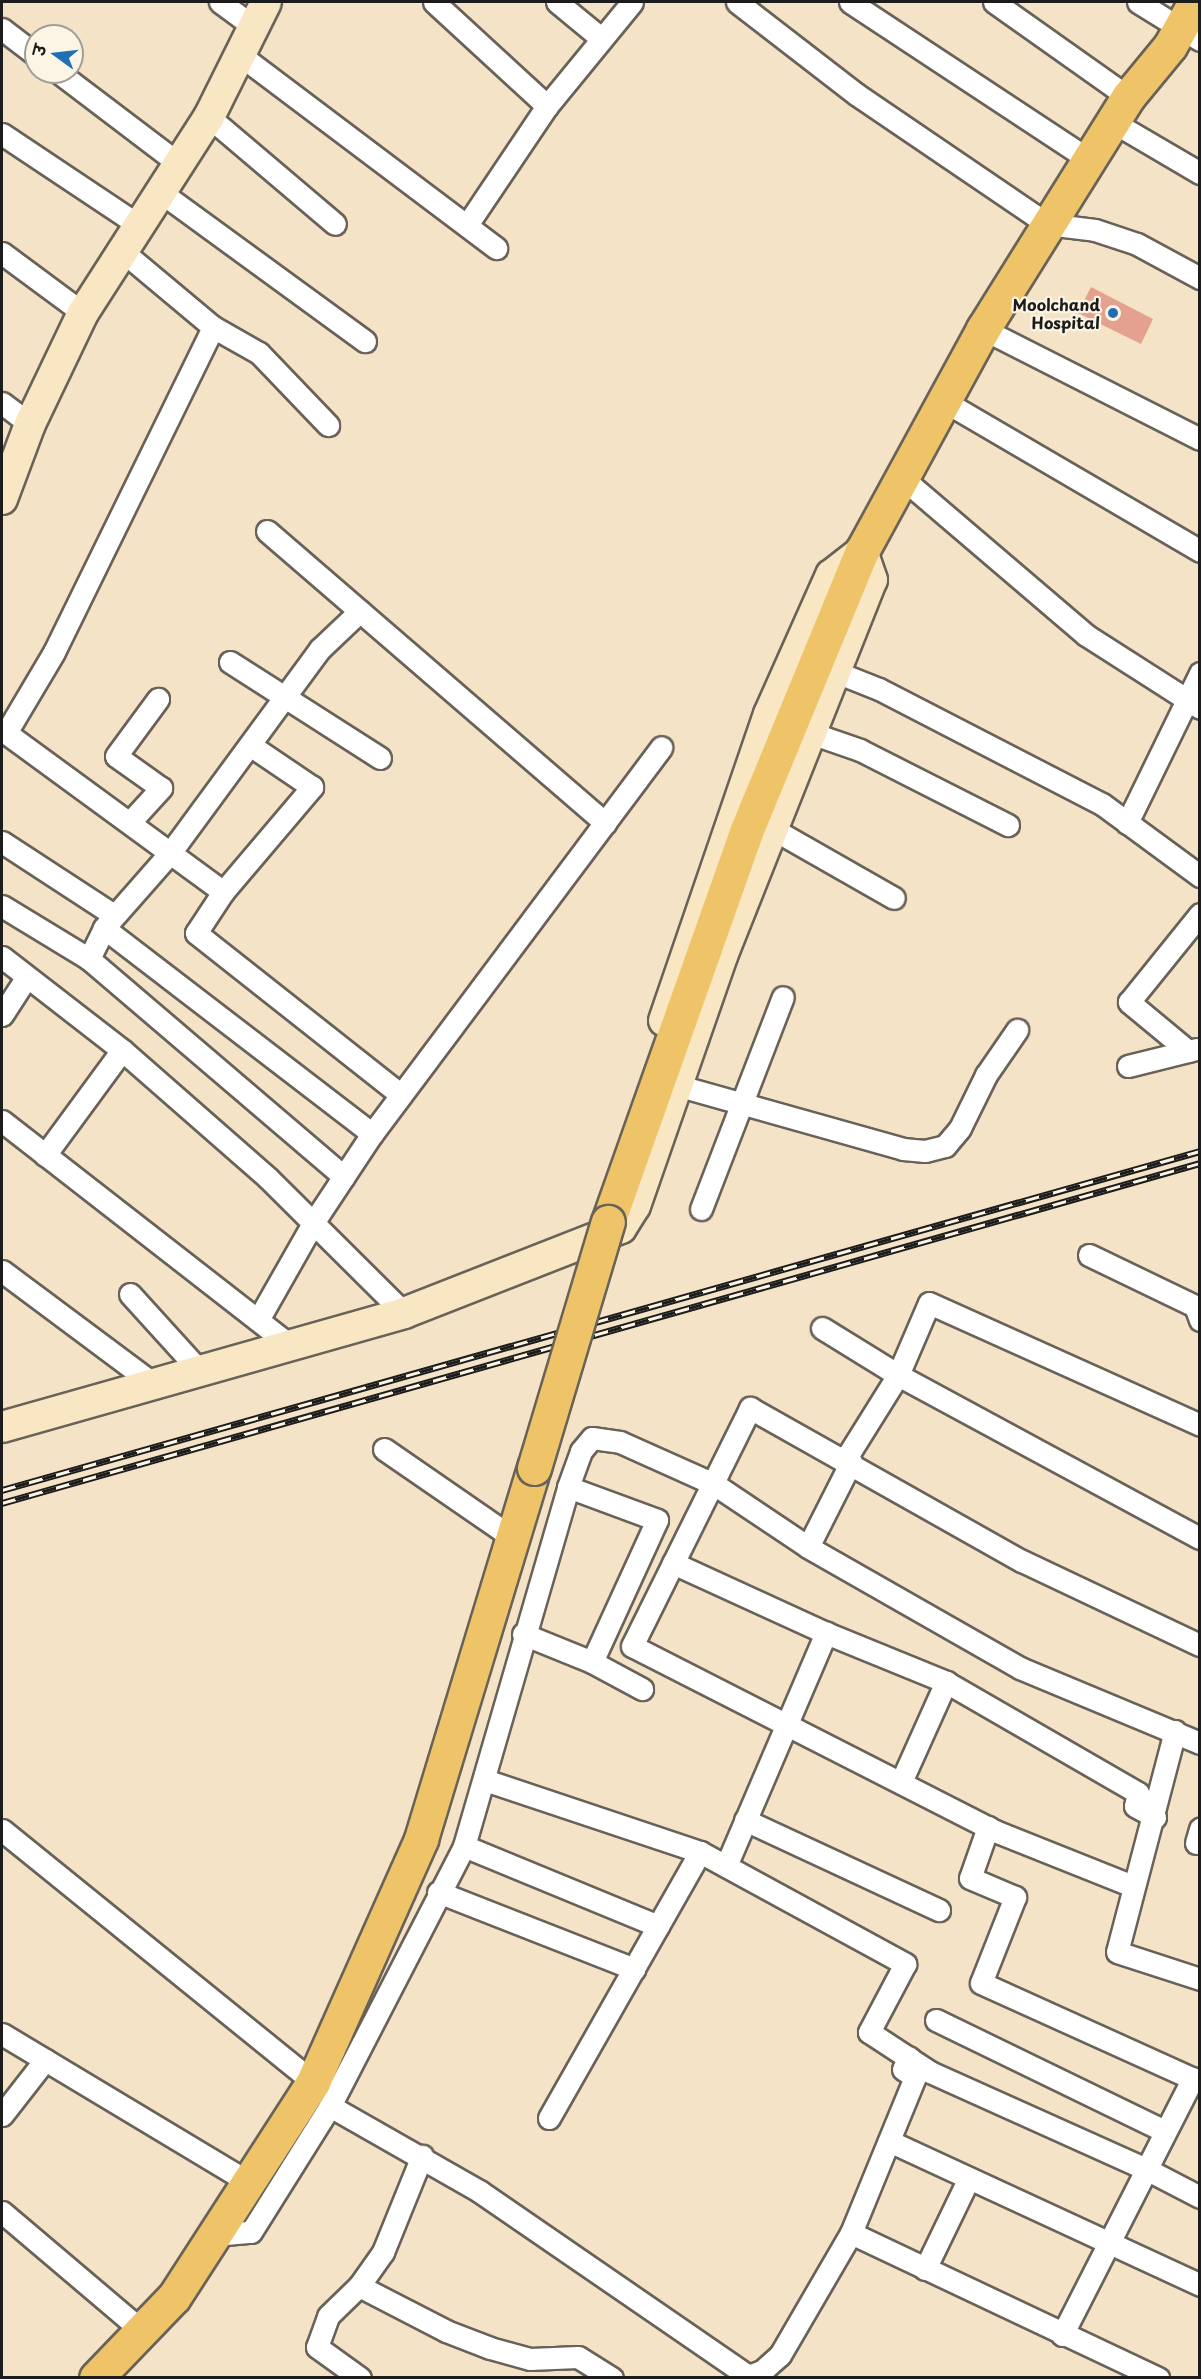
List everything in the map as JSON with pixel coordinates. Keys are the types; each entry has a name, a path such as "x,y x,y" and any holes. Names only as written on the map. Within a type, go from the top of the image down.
{"main road":[{"path":"96,2378 174,2297 248,2182 321,2094 421,1839 534,1468 604,1228 746,832 862,551 942,400 983,329 1128,98 1159,61 1175,15"}],"street":[{"path":"2,499 30,424 83,313 137,224 209,117 260,14 220,2"},
{"path":"434,2 548,106"},
{"path":"557,2 602,39"},
{"path":"467,225 548,106 632,2"},
{"path":"737,2 856,94 1047,224 1095,230 1137,244 1200,278"},
{"path":"851,2 1090,160"},
{"path":"994,2 1128,98 1200,173"},
{"path":"2,29 24,46"},
{"path":"240,55 496,248"},
{"path":"74,84 179,164"},
{"path":"209,117 335,224"},
{"path":"2,134 137,224"},
{"path":"159,191 365,341"},
{"path":"121,250 213,327 259,352 328,425"},
{"path":"2,253 83,313"},
{"path":"213,327 54,652 4,732 130,821 223,892"},
{"path":"983,329 1200,439"},
{"path":"942,400 1200,551"},
{"path":"2,403 30,424"},
{"path":"901,477 1086,635 1192,703"},
{"path":"267,531 605,823"},
{"path":"2,1427 404,1313 604,1228 621,1228 635,1206 676,1085 772,829 872,580 862,551"},
{"path":"89,959 109,921 170,853 320,649 360,611"},
{"path":"230,662 380,758"},
{"path":"836,672 879,689 1091,799 1200,876"},
{"path":"1127,823 1192,703 1200,673"},
{"path":"130,821 160,788 116,756 158,699"},
{"path":"811,733 860,750 1008,825"},
{"path":"250,744 312,787 223,892 196,933 401,1095"},
{"path":"258,1320 313,1223 372,1134 661,747"},
{"path":"772,829 894,898"},
{"path":"2,842 109,921 372,1134"},
{"path":"2,906 89,959 344,1177"},
{"path":"1194,1050 1129,1002 1200,914"},
{"path":"2,957 26,978 122,1050 313,1223 404,1313"},
{"path":"2,1015 26,978"},
{"path":"700,1209 739,1104 783,997"},
{"path":"676,1085 903,1149 925,1151 945,1146 1017,1030"},
{"path":"45,1155 122,1050"},
{"path":"1128,1066 1194,1050"},
{"path":"2,1121 290,1345"},
{"path":"1089,1255 1195,1306 1200,1320"},
{"path":"2,1271 152,1383"},
{"path":"130,1294 199,1370"},
{"path":"851,1462 848,1455 898,1375 929,1303 1200,1425"},
{"path":"822,1328 898,1375 1200,1538"},
{"path":"1133,1886 988,1827 632,1646 750,1408 851,1462 1022,1561 1200,1645"},
{"path":"214,2235 251,2232 321,2094 464,1845 486,1780 522,1634 568,1487 581,1451 592,1438 620,1442 714,1484 808,1547 1020,1668 1200,1743"},
{"path":"384,1449 513,1538"},
{"path":"808,1547 851,1462"},
{"path":"568,1487 657,1521 592,1662"},
{"path":"673,1563 826,1633 946,1682 1138,1793 1135,1806 1155,1817"},
{"path":"726,1866 826,1633"},
{"path":"522,1634 592,1662 642,1689"},
{"path":"901,1782 946,1682"},
{"path":"1175,1731 1155,1817 1133,1886 1117,1952 1200,1979"},
{"path":"486,1780 700,1852 905,1964 869,2032 930,2072 1146,2169 1200,2197"},
{"path":"745,1820 939,1910"},
{"path":"988,1827 970,1878 1016,1897 981,1983 1196,2080 1165,2132 1062,2335"},
{"path":"2,1830 321,2094 479,2191 748,2376 761,2374 780,2355 851,2233 915,2077 903,2069 909,2058"},
{"path":"464,1845 658,1926"},
{"path":"549,2118 700,1852"},
{"path":"438,1892 634,1969"},
{"path":"936,2020 1165,2132"},
{"path":"2,2034 248,2182"},
{"path":"2,2115 45,2060"},
{"path":"889,2141 1108,2245 1200,2285"},
{"path":"360,2378 317,2347 328,2316 359,2286 383,2252 422,2156"},
{"path":"925,2269 968,2180"},
{"path":"2,2212 141,2330"},
{"path":"851,2233 1062,2335 1158,2378"},
{"path":"359,2286 446,2331 490,2348 530,2359 578,2356 612,2378"}],"building":[{"path":"1091,287 1153,319 1141,344 1078,313"}],"railway":[{"path":"2,1490 1200,1151"},
{"path":"2,1503 1200,1163"}],"place":[{"name":"Moolchand Hospital","path":"1113,313"}]}
